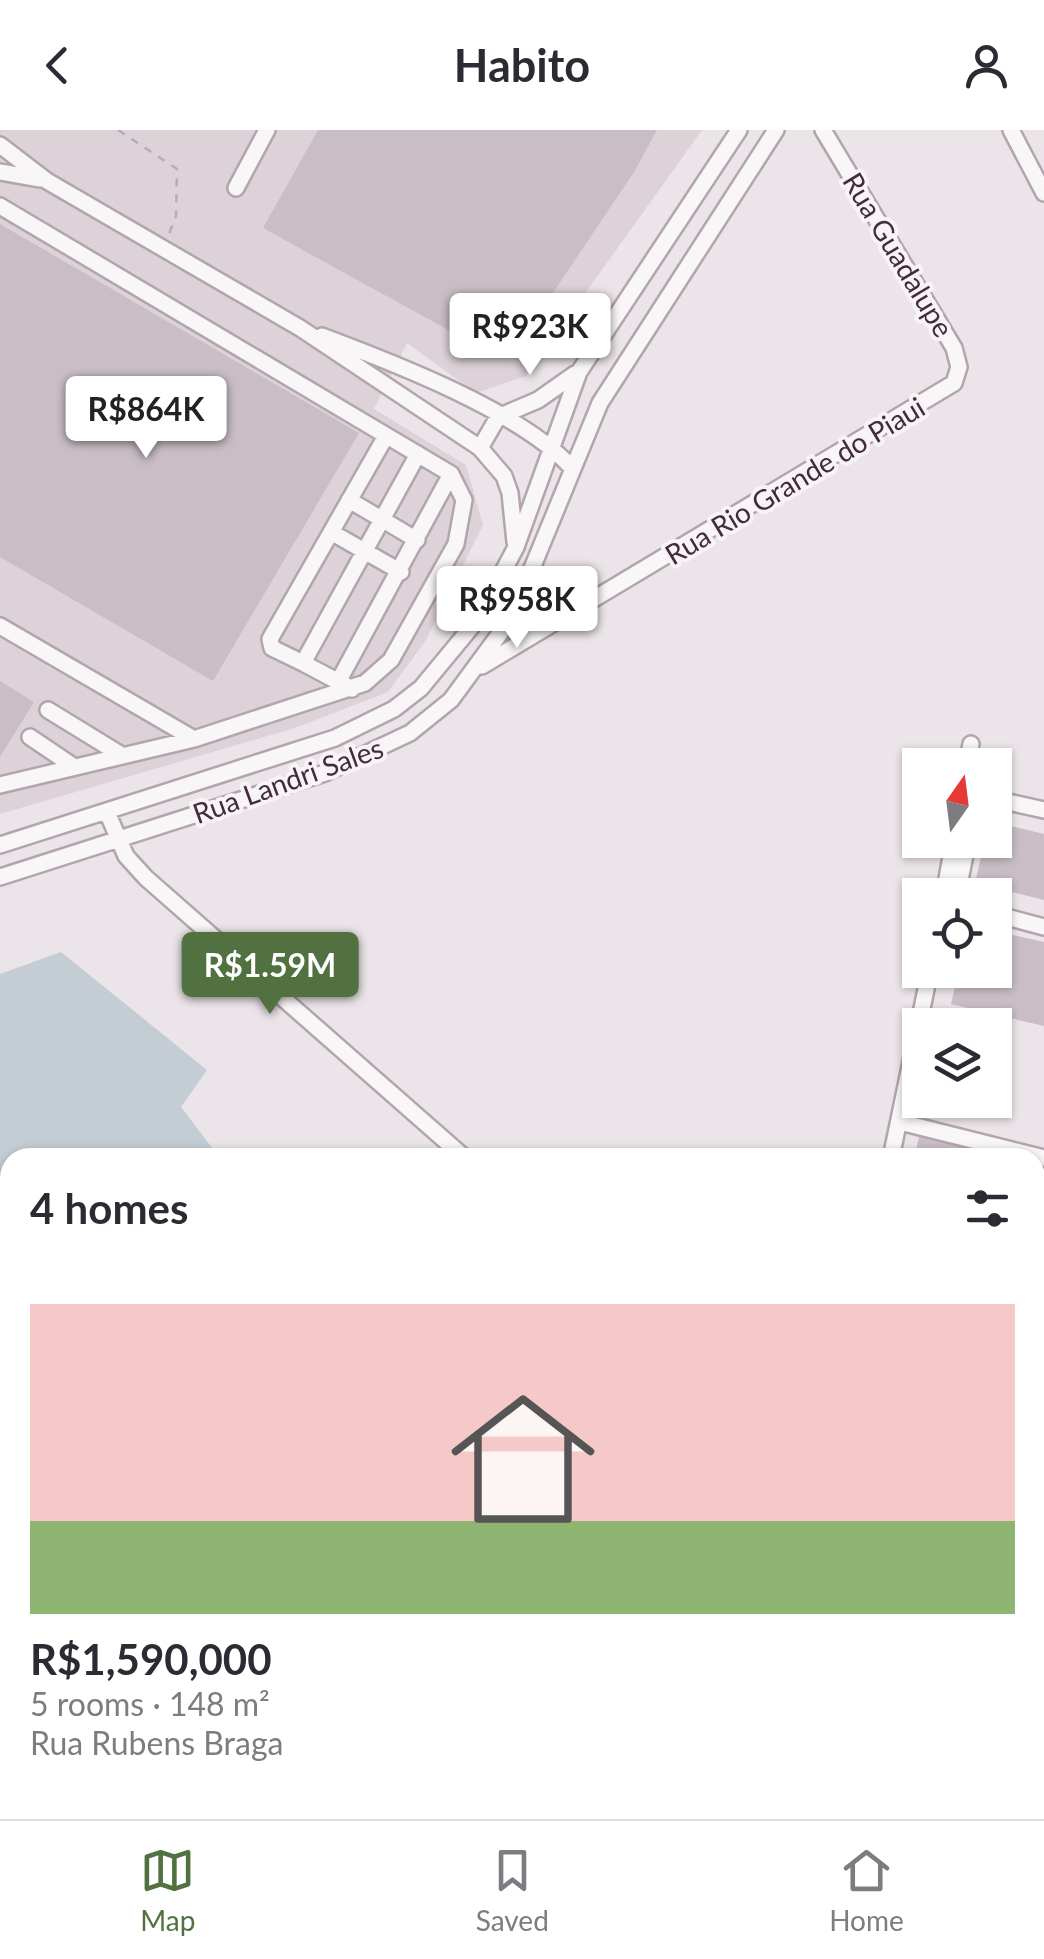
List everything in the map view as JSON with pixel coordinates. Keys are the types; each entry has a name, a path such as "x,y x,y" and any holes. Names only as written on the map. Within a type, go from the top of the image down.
{"street":[{"path":"236,188 267,130"},
{"name":"Rua Landri Sales","path":"0,846 335,738 394,709 453,653 484,608 516,547 578,372 739,130"},
{"name":"Rua Landri Sales","path":"0,877 325,773 381,748 431,719 479,668 512,617 570,466 622,365 776,130"},
{"name":"Rua Guadalupe","path":"823,130 954,348 960,367 954,383"},
{"path":"1011,130 1044,192"},
{"path":"0,145 47,181 300,328 480,448 504,476 510,493 516,547 536,560"},
{"path":"0,172 47,181"},
{"path":"0,206 452,474 464,500 456,544 392,660 345,685 194,739 0,784"},
{"path":"300,328 388,362 498,417 550,446 570,466"},
{"path":"480,448 498,417 538,400 578,372"},
{"name":"Rua Rio Grande do Piaui","path":"479,668 954,383"},
{"path":"345,685 272,648 270,639 386,436"},
{"path":"303,663 418,454"},
{"path":"345,685 452,474"},
{"path":"349,500 418,540"},
{"path":"331,532 401,572"},
{"path":"0,626 194,739"},
{"path":"48,710 123,756"},
{"path":"30,736 74,766"},
{"path":"970,748 971,744"},
{"path":"1012,803 1044,810"},
{"path":"107,812 118,841 146,878 443,1148"},
{"path":"1012,919 1044,927"},
{"path":"894,1148 926,988"},
{"path":"900,1122 1004,1148"}],"path":[{"path":"118,130 178,169 176,216 162,249"}],"shaded area":[{"path":"0,130 702,130 526,376 476,393 407,343 374,409 466,465 483,525 426,640 388,692 295,728 0,814"},
{"path":"61,952 207,1070 181,1107 212,1148 0,1148 0,974"}],"building":[{"path":"318,130 657,130 634,172 518,345 481,324 470,342 263,228"},
{"path":"0,224 359,433 213,681 0,557"},
{"path":"0,681 34,702 0,757"},
{"path":"1012,826 1044,834 1044,900 1012,892 1012,878 976,878 981,858 1012,858"},
{"path":"1012,935 1044,942 1044,1026 1012,1018 1012,1008 951,1004 955,988 1012,988"},
{"path":"919,1137 964,1148 916,1148"}]}
